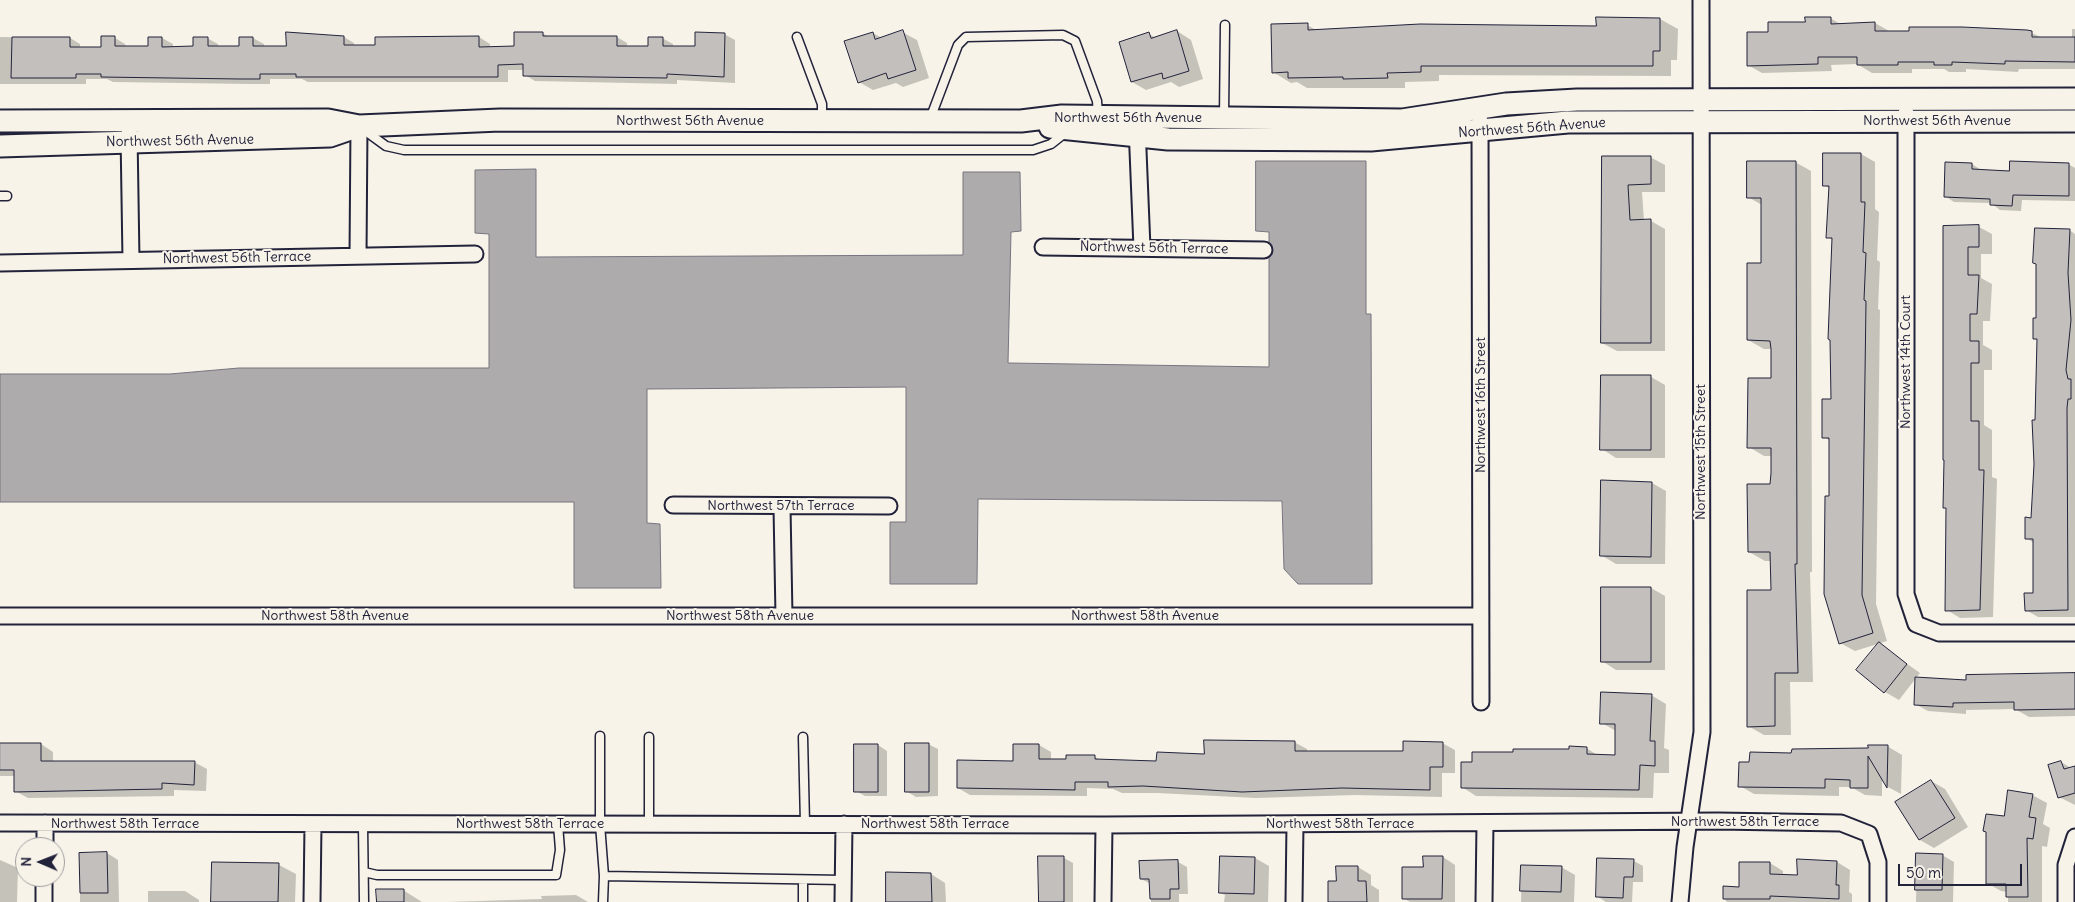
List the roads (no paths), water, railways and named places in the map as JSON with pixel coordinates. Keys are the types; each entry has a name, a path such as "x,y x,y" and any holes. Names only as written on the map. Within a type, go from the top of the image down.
{"street":[{"name":"Northwest 15th Street","path":"1680,902 1702,732 1701,0"},
{"name":"Northwest 14th Court","path":"1906,99 1906,594 1916,624 1939,633 2075,633"},
{"name":"Northwest 56th Avenue","path":"0,121 328,120 359,126 500,120 929,121 1021,122 1069,130 1138,127 1224,118 1402,120 1506,104 1577,100 2075,99"},
{"name":"Northwest 16th Street","path":"1480,109 1481,702"},
{"name":"Northwest 56th Avenue","path":"1021,122 1062,116 1098,117 1138,127 1371,140 1568,122 2075,121"},
{"path":"129,120 131,260"},
{"name":"Northwest 56th Avenue","path":"0,146 330,136 359,126"},
{"path":"358,256 359,126"},
{"path":"1138,127 1142,248"},
{"name":"Northwest 56th Terrace","path":"1043,247 1264,250"},
{"name":"Northwest 56th Terrace","path":"0,263 475,254"},
{"name":"Northwest 57th Terrace","path":"673,505 889,506"},
{"path":"782,507 784,616"},
{"name":"Northwest 58th Avenue","path":"0,616 1481,616"},
{"name":"Northwest 58th Terrace","path":"0,823 1104,825 1690,821 1841,823 1869,834 1878,862 1878,902"},
{"path":"45,823 45,837"},
{"path":"1484,902 1485,823"},
{"path":"843,902 844,824"},
{"path":"1294,902 1295,824"},
{"path":"312,902 313,825"},
{"path":"1103,902 1104,825"},
{"path":"2066,902 2066,865 2074,837"},
{"path":"44,887 44,902"}],"lane":[{"path":"1224,118 1225,25"},
{"path":"929,121 958,45 966,38 1062,35 1075,41 1097,101 1098,117"},
{"path":"797,37 822,104 822,121"},
{"path":"359,126 386,146 404,150 1033,150 1051,144 1069,130"},
{"path":"600,736 600,824 604,876 603,902"},
{"path":"649,737 649,824"},
{"path":"804,738 805,824"},
{"path":"364,872 377,875 556,875 560,850 558,824"},
{"path":"363,825 364,902"},
{"path":"604,876 843,880"},
{"path":"803,902 804,880"}]}
